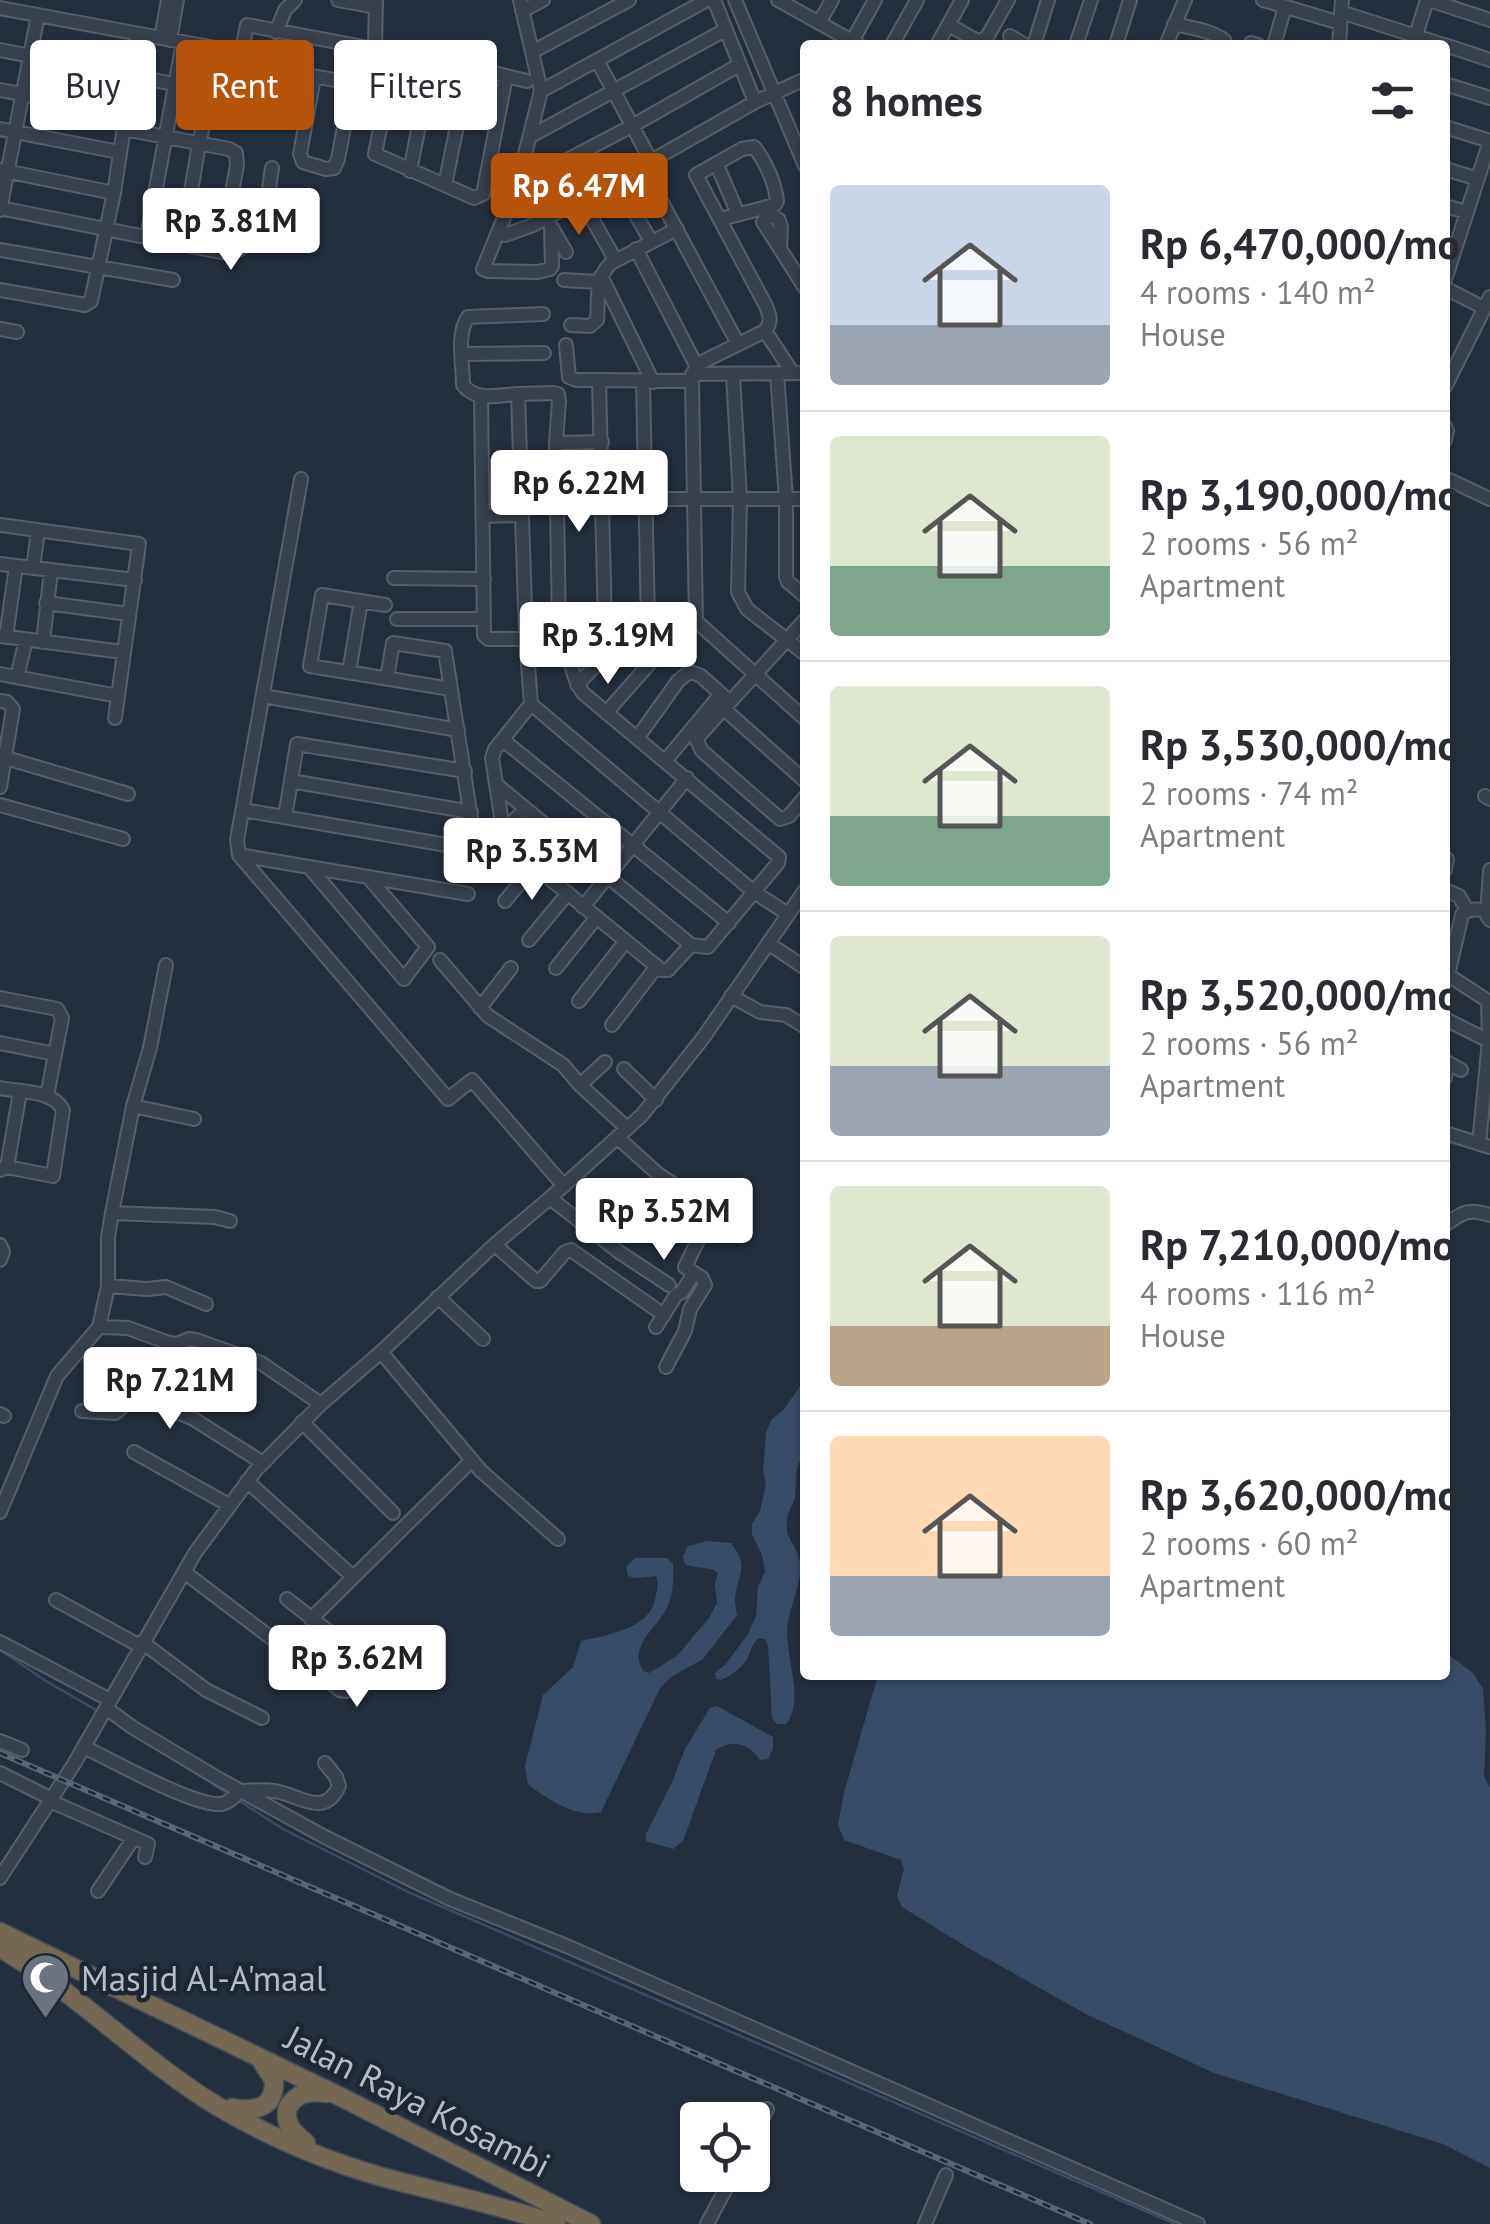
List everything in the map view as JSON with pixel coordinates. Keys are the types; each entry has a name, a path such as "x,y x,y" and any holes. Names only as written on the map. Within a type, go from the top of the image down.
{"highway":[{"name":"Jalan Raya Kosambi","path":"0,1932 340,2096 591,2224"},
{"name":"Jalan Raya Kosambi","path":"0,1948 51,1981 147,2057 218,2106 322,2156 556,2224"},
{"path":"218,2106 252,2110 270,2101 274,2080 259,2058"},
{"path":"322,2156 290,2127 288,2107 297,2096 309,2092 340,2096"}],"street":[{"path":"147,238 174,84 168,0"},
{"path":"171,40 177,0"},
{"path":"276,32 284,10 295,0"},
{"path":"338,0 376,3 375,40"},
{"path":"543,0 521,6 541,91 502,235 483,267 547,271 552,266 549,226"},
{"path":"532,52 629,0"},
{"path":"668,0 676,16"},
{"path":"541,91 710,0 754,102"},
{"path":"735,0 800,154"},
{"path":"820,23 832,0"},
{"path":"856,40 875,0"},
{"path":"895,40 916,0"},
{"path":"940,40 962,0"},
{"path":"984,40 1008,0"},
{"path":"1036,40 1048,0"},
{"path":"1078,40 1091,0"},
{"path":"1118,40 1130,0"},
{"path":"1168,40 1185,0"},
{"path":"1263,0 1341,12 1414,40 1428,0 1490,20"},
{"path":"783,1 848,40"},
{"path":"1275,40 1285,6"},
{"path":"0,8 212,47 218,54 182,244"},
{"path":"1339,40 1341,12"},
{"path":"33,40 38,15"},
{"path":"1174,24 1224,40"},
{"path":"949,25 975,40"},
{"path":"244,40 247,26 334,42"},
{"path":"531,136 726,30"},
{"path":"137,40 138,34"},
{"path":"1010,36 1017,40"},
{"path":"1450,47 1490,60"},
{"path":"0,50 30,55 4,171 0,209 221,252 242,250 256,238 262,226 272,168"},
{"path":"597,60 651,161"},
{"path":"518,186 738,65"},
{"path":"497,75 526,81"},
{"path":"379,130 374,151 380,158 474,198 483,194 506,77"},
{"path":"314,78 334,82"},
{"path":"156,80 174,84"},
{"path":"502,235 549,226 581,200 754,102 800,81"},
{"path":"1450,86 1490,98"},
{"path":"0,90 30,94"},
{"path":"1450,128 1490,141 1467,212 1450,246"},
{"path":"0,129 120,152"},
{"path":"0,290 85,305 91,301 124,130"},
{"path":"129,130 229,149 237,156 221,252"},
{"path":"304,130 300,154 303,162 326,169 334,168 343,130"},
{"path":"410,170 418,130"},
{"path":"445,185 456,130"},
{"path":"693,373 770,324 770,314 696,175 750,146 764,161 777,201 775,205 721,220"},
{"path":"717,165 738,214"},
{"path":"4,171 114,192"},
{"path":"1450,171 1478,179"},
{"path":"616,180 648,236"},
{"path":"658,195 738,344"},
{"path":"581,200 614,256"},
{"path":"1450,207 1467,212"},
{"path":"549,226 566,252"},
{"path":"571,326 590,326 598,320 600,279 611,263 677,229"},
{"path":"780,248 800,280"},
{"path":"606,713 692,621 693,373 636,249"},
{"path":"0,250 173,280"},
{"path":"564,280 600,279"},
{"path":"600,279 648,382 644,499 648,622"},
{"path":"1450,290 1487,303 1452,358"},
{"path":"543,314 468,317 462,326 463,384 472,394 482,396 558,394 560,633 564,637 595,636 610,623 692,621 800,714"},
{"path":"0,328 17,332"},
{"path":"764,331 799,373"},
{"path":"566,345 568,377 576,380 648,382 693,373 799,373"},
{"path":"462,354 544,353"},
{"path":"777,373 786,499 786,577 800,592"},
{"path":"733,374 740,498 740,599 747,609 800,650"},
{"path":"599,380 606,627"},
{"path":"518,394 531,704 492,758 505,842 661,970 668,970 691,945"},
{"path":"482,396 484,635 488,639 565,649 583,693 779,856 778,863 708,948 691,945 497,785"},
{"path":"556,442 602,442"},
{"path":"301,479 237,840 239,856 448,1099 472,1080 564,1186"},
{"path":"1450,480 1490,499"},
{"path":"557,504 692,498 800,499"},
{"path":"483,516 522,514"},
{"path":"0,526 138,543 114,718"},
{"path":"33,568 38,531"},
{"path":"0,564 135,580"},
{"path":"16,566 5,603 3,637 123,652"},
{"path":"43,642 51,570"},
{"path":"394,578 484,579"},
{"path":"386,606 322,595 310,666 451,689"},
{"path":"46,602 129,614"},
{"path":"349,672 361,602"},
{"path":"397,619 484,619"},
{"path":"666,760 756,674 800,626"},
{"path":"16,677 26,640"},
{"path":"242,810 477,849 445,651 393,643 387,678"},
{"path":"577,685 596,664"},
{"path":"638,737 678,682 694,672 800,776"},
{"path":"0,674 118,696"},
{"path":"263,696 458,730"},
{"path":"0,701 13,709 0,787"},
{"path":"725,702 696,739 702,751 780,819 789,816 800,802"},
{"path":"531,704 754,892 788,914"},
{"path":"503,740 728,924"},
{"path":"284,817 297,744 464,771"},
{"path":"6,758 128,794"},
{"path":"583,906 687,778"},
{"path":"291,782 472,812"},
{"path":"0,805 123,839"},
{"path":"483,873 505,842 507,828 526,809"},
{"path":"239,856 468,894"},
{"path":"505,902 535,865"},
{"path":"310,868 404,979 428,946 368,877"},
{"path":"1450,892 1459,896 1467,910 1488,915 1490,870"},
{"path":"529,940 568,894"},
{"path":"0,1878 84,1748 184,1572 247,1481 321,1404 656,1100 800,897"},
{"path":"1450,959 1462,915 1467,910"},
{"path":"556,968 596,918"},
{"path":"579,1002 625,942"},
{"path":"768,943 800,965"},
{"path":"440,960 480,1008 563,1065 658,1174 676,1186 659,1218 698,1239"},
{"path":"0,1512 57,1376 100,1327 108,1286 112,1212 166,965"},
{"path":"612,1025 657,966"},
{"path":"480,1008 511,968"},
{"path":"1450,976 1489,998 1485,1145 1450,1135"},
{"path":"731,996 760,1012 786,1015 800,1023"},
{"path":"0,998 61,1013 47,1096"},
{"path":"1450,1022 1489,1041"},
{"path":"0,1043 55,1054"},
{"path":"580,1085 605,1062"},
{"path":"1450,1064 1462,1070"},
{"path":"624,1069 656,1100"},
{"path":"0,1088 47,1096 59,1102 63,1110 53,1176 4,1169 6,1138 20,1092"},
{"path":"133,1106 194,1119"},
{"path":"550,1198 668,1285"},
{"path":"1450,1221 1462,1212 1475,1210 1490,1215"},
{"path":"112,1212 230,1221"},
{"path":"666,1367 685,1332 690,1309 706,1285 685,1264 706,1224"},
{"path":"0,1245 0,1260"},
{"path":"495,1245 536,1281 565,1252 572,1250 660,1321 694,1273"},
{"path":"108,1286 166,1287 206,1304"},
{"path":"438,1297 483,1339"},
{"path":"100,1327 128,1328 169,1343 178,1344 189,1338 249,1358 321,1404"},
{"path":"381,1352 493,1484 558,1539"},
{"path":"82,1412 115,1412 130,1401 141,1400 192,1418 263,1463"},
{"path":"302,1422 393,1512"},
{"path":"134,1452 229,1505"},
{"path":"311,1619 471,1460"},
{"path":"247,1481 352,1576"},
{"path":"184,1572 343,1692 368,1664"},
{"path":"56,1600 141,1644 206,1690 262,1718"},
{"path":"287,1600 392,1682"},
{"path":"0,1642 106,1707 236,1795 282,1814 373,1862 1198,2224"},
{"path":"0,1741 22,1750"},
{"path":"84,1748 198,1800 222,1804 236,1795 274,1791 314,1803 334,1796 339,1786 325,1762"},
{"path":"0,1773 148,1844 145,1857"},
{"path":"282,1814 295,1799"},
{"path":"98,1891 132,1837"},
{"path":"925,2224 946,2174"},
{"path":"707,2224 724,2192"}],"water":[{"path":"800,1386 800,1461 787,1522 800,1563 787,1632 794,1705 786,1724 777,1724 772,1718 765,1639 756,1640 749,1656 732,1674 721,1680 716,1679 715,1673 748,1634 756,1616 758,1587 765,1572 752,1524 760,1511 766,1484 766,1433 771,1420"},
{"path":"708,1541 731,1543 740,1558 737,1615 703,1659 660,1688 601,1812 582,1813 544,1796 528,1784 525,1766 543,1695 573,1667 581,1641 625,1629 651,1610 657,1590 656,1576 628,1576 626,1567 635,1558 667,1558 673,1564 669,1603 639,1652 643,1671 649,1673 677,1656 717,1603 718,1573 685,1564 683,1556 688,1546"},
{"path":"1450,1656 1473,1673 1483,1689 1484,1776 1490,1788 1490,2168 1443,2144 1214,2073 1088,2015 970,1949 902,1907 897,1896 904,1869 901,1860 844,1840 838,1825 877,1680 1450,1680"},
{"path":"717,1706 773,1737 768,1759 760,1760 740,1745 728,1744 716,1750 683,1841 673,1849 646,1841 685,1749 710,1708"}],"waterway":[{"path":"0,1650 96,1710"},
{"path":"170,1757 227,1793"},
{"path":"238,1800 283,1829 408,1892 1175,2224"}],"railway":[{"path":"0,1753 1090,2224"}],"place":[{"name":"Masjid Al-A'maal","path":"46,2020"}]}
